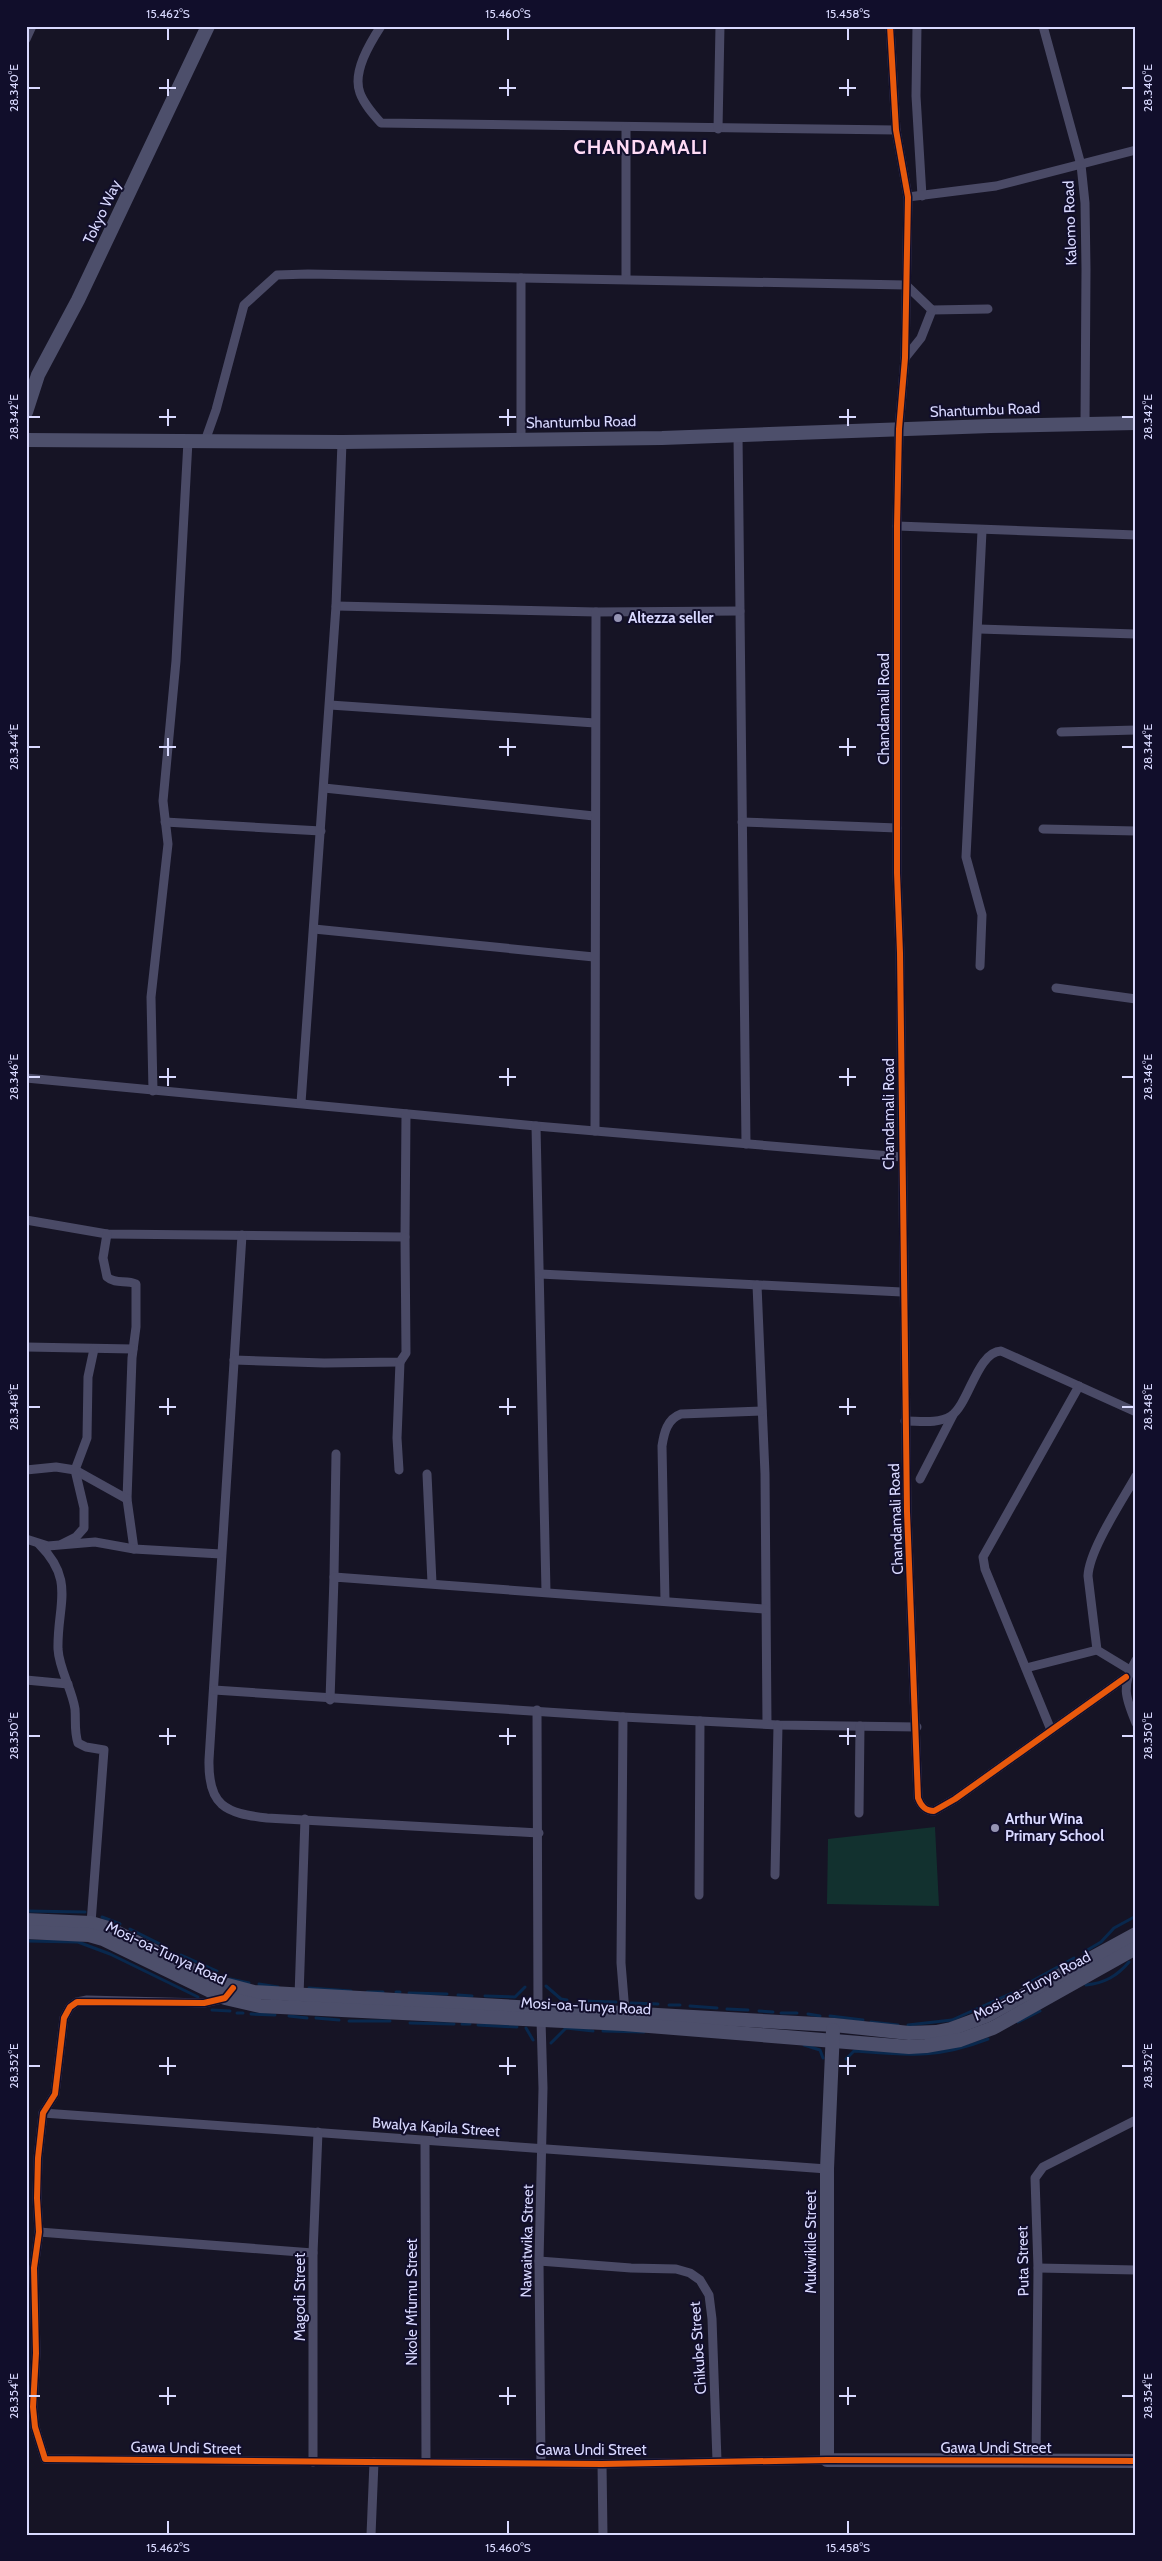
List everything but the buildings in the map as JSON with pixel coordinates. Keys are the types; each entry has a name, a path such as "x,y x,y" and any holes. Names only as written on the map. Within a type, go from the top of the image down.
{"main road":[{"name":"Tokyo Way","path":"26,412 38,375 78,300 208,26"},
{"name":"Shantumbu Road","path":"26,440 342,442 738,435 1085,423 1136,423"},
{"name":"Mosi-oa-Tunya Road","path":"26,1920 90,1923 108,1928 229,1993 540,2013 908,2047 960,2040 993,2028 1136,1948"},
{"name":"Mosi-oa-Tunya Road","path":"26,1932 89,1935 103,1939 260,2006 298,2009 540,2013 625,2012 834,2025 909,2033 936,2032 950,2029 986,2016 1136,1934"},
{"name":"Mukwikile Street","path":"827,2460 827,2169 834,2025"},
{"name":"Gawa Undi Street","path":"827,2460 1136,2461"}],"street":[{"path":"26,39 32,26"},
{"path":"381,26 368,47 358,82 360,93 380,123 626,128 896,130"},
{"path":"718,129 720,26"},
{"name":"Chandamali Road","path":"890,26 896,130 908,197 905,358 899,429 897,526 897,828 906,1512 918,1798 925,1809 934,1812 1051,1730"},
{"path":"917,26 916,96 922,196"},
{"name":"Kalomo Road","path":"1043,26 1081,164 1086,231 1085,423"},
{"path":"626,128 626,280"},
{"path":"908,197 996,186 1136,150"},
{"path":"205,441 216,410 244,305 277,275 906,285 932,310 988,309"},
{"path":"521,439 522,278"},
{"path":"905,358 921,338 932,310"},
{"path":"738,435 746,1144"},
{"path":"153,1091 151,997 157,959 168,844 163,801 176,662 188,441"},
{"path":"301,1103 330,705 342,442"},
{"path":"897,526 982,531 1136,535"},
{"path":"980,966 982,915 966,857 979,629 982,531"},
{"path":"336,606 596,612 740,611"},
{"path":"595,1131 594,816 596,612"},
{"path":"979,629 1136,634"},
{"path":"330,705 595,724"},
{"path":"1061,732 1136,730"},
{"path":"324,788 594,816"},
{"path":"165,822 321,831"},
{"path":"742,822 897,828"},
{"path":"1043,829 1136,831"},
{"path":"314,929 594,957"},
{"path":"1056,988 1136,999"},
{"path":"26,1078 536,1126 902,1157"},
{"path":"399,1470 397,1438 400,1362 406,1353 406,1114"},
{"path":"536,1126 546,1592"},
{"path":"26,1220 107,1234 405,1237"},
{"path":"107,1234 103,1258 107,1277 115,1282 132,1282 136,1284 136,1327 133,1349 127,1499 134,1550"},
{"path":"242,1235 221,1554 209,1778 219,1803 229,1812 244,1815 539,1833"},
{"path":"540,1274 902,1292"},
{"path":"757,1285 762,1411 767,1724"},
{"path":"26,1347 94,1350 133,1349"},
{"path":"62,1544 76,1537 84,1528 84,1508 74,1470 87,1438 88,1377 94,1350"},
{"path":"920,1479 953,1414 989,1355 996,1351 1006,1351 1136,1412"},
{"path":"234,1360 324,1363 400,1362"},
{"path":"1078,1386 983,1557 985,1569 1051,1730 1128,1673 1136,1660"},
{"path":"665,1601 662,1446 667,1426 675,1416 681,1414 762,1411"},
{"path":"905,1421 937,1420 953,1414"},
{"path":"330,1700 336,1454"},
{"path":"26,1470 56,1467 74,1470 127,1499"},
{"path":"427,1474 432,1584"},
{"path":"1128,1673 1097,1650 1089,1567 1136,1476"},
{"path":"26,1539 39,1544 95,1542 134,1550 221,1554"},
{"path":"39,1544 49,1555 63,1584 58,1650 75,1708 75,1733 78,1743 86,1747 104,1750 90,1923"},
{"path":"334,1577 765,1609"},
{"path":"1026,1668 1097,1650"},
{"path":"1128,1673 1127,1699 1136,1723"},
{"path":"26,1680 68,1684"},
{"path":"214,1690 330,1700 537,1710 623,1718 778,1725 916,1727"},
{"name":"Nawaitwika Street","path":"537,1710 542,2148 539,2261 541,2462"},
{"path":"623,1718 621,1963 625,2012"},
{"path":"699,1895 700,1721"},
{"path":"775,1876 778,1725"},
{"path":"859,1813 860,1726"},
{"path":"299,1996 304,1819"},
{"path":"229,1993 204,2002 77,2002 70,2007 64,2018 55,2094 43,2113 37,2198 39,2232 313,2252"},
{"name":"Bwalya Kapila Street","path":"43,2113 827,2169"},
{"name":"Puta Street","path":"1036,2460 1038,2268 1035,2185 1038,2172 1053,2162 1136,2120"},
{"name":"Magodi Street","path":"313,2462 313,2252 318,2132"},
{"name":"Nkole Mfumu Street","path":"425,2141 426,2462"},
{"name":"Gawa Undi Street","path":"39,2232 34,2268 36,2353 33,2407 36,2427 45,2459 602,2464 827,2460"},
{"name":"Chikube Street","path":"539,2261 632,2268 676,2269 690,2273 700,2280 709,2294 712,2319 717,2461"},
{"path":"1038,2268 1136,2270"},
{"path":"371,2535 374,2462"},
{"path":"602,2464 603,2535"}],"green space":[{"path":"935,1827 939,1906 827,1904 828,1839"}],"waterway":[{"path":"26,1911 85,1912"},
{"path":"1084,1952 1101,1942 1114,1928 1136,1916"},
{"path":"102,1917 120,1924"},
{"path":"130,1929 168,1948"},
{"path":"26,1941 78,1942 110,1954 198,1997"},
{"path":"181,1955 217,1971"},
{"path":"1023,1986 1074,1958"},
{"path":"1086,1985 1099,1983 1110,1978 1129,1962"},
{"path":"230,1979 249,1983"},
{"path":"259,1984 278,1987"},
{"path":"546,1986 561,1999 567,2000"},
{"path":"485,1996 515,1997 525,1987"},
{"path":"309,1988 351,1991"},
{"path":"367,1992 383,1992"},
{"path":"409,1993 447,1994"},
{"path":"908,2025 952,2020 1012,1993"},
{"path":"458,1995 472,1996"},
{"path":"579,2001 616,2002"},
{"path":"631,2003 658,2004"},
{"path":"669,2005 680,2005"},
{"path":"690,2006 717,2008"},
{"path":"727,2009 748,2010"},
{"path":"212,2010 230,2011"},
{"path":"759,2011 773,2012"},
{"path":"1018,2022 1040,2011"},
{"path":"237,2013 243,2013"},
{"path":"781,2013 797,2013"},
{"path":"251,2014 275,2015"},
{"path":"808,2014 820,2016"},
{"path":"289,2016 307,2018"},
{"path":"830,2016 863,2020"},
{"path":"316,2018 339,2020"},
{"path":"349,2021 390,2021"},
{"path":"871,2022 898,2025"},
{"path":"410,2023 454,2024"},
{"path":"462,2024 470,2024"},
{"path":"478,2025 517,2027"},
{"path":"526,2028 533,2040"},
{"path":"551,2043 566,2028 593,2031"},
{"path":"603,2031 644,2032"},
{"path":"846,2059 854,2051 890,2054 937,2053 988,2039"},
{"path":"804,2045 820,2050 823,2058"}],"cycle path":[{"path":"890,26 896,130 908,197 905,358 899,429 897,526 897,873 900,953 907,1512 918,1798 920,1803 926,1809 934,1811 955,1799 1126,1677"},
{"path":"233,1988 225,1998 204,2003 77,2002 70,2007 64,2018 55,2094 43,2113 38,2158 37,2198 39,2232 34,2268 36,2353 33,2407 35,2427 45,2459 602,2464 827,2460 1136,2461"}],"place":[{"name":"Altezza seller","path":"618,618"},
{"name":"Arthur Wina Primary School","path":"995,1828"}],"district":[{"name":"CHANDAMALI","path":"641,147"}]}
